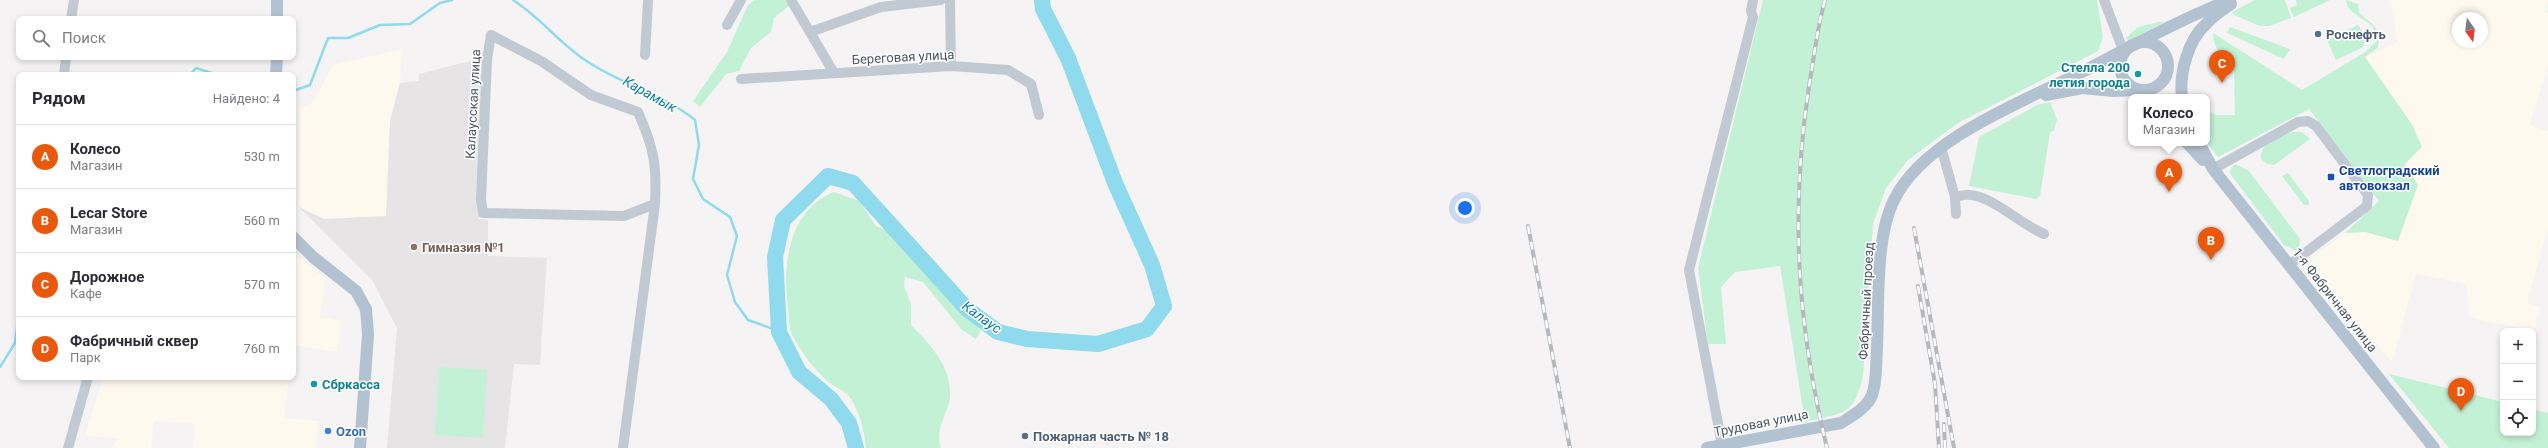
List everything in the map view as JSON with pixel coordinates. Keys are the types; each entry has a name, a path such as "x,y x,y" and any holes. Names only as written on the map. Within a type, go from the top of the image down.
{"main road":[{"path":"277,0 277,16"},
{"name":"Фабричный проезд","path":"1821,426 1841,422 1859,412 1872,396 1876,365 1881,249 1888,216 1894,200 1904,183 1919,165 1941,147 2029,98 2134,43 2230,0"},
{"path":"2182,94 2182,77 2191,49 2205,24 2236,0"},
{"path":"2140,90 2126,83 2120,69 2123,54 2134,43 2142,41 2158,46 2181,94"},
{"path":"2029,98 2082,88 2113,91 2156,88 2169,68 2191,49"},
{"path":"276,60 276,72"},
{"path":"2113,91 2128,98"},
{"path":"2191,146 2213,169"},
{"path":"2201,146 2213,169"},
{"name":"1-я Фабричная улица","path":"2213,169 2434,448"},
{"path":"296,241 312,257 356,291 366,309 368,334 360,448"},
{"name":"Трудовая улица","path":"1706,448 1821,426"}],"street":[{"path":"71,16 74,0"},
{"path":"645,55 648,0"},
{"path":"727,25 741,0"},
{"path":"791,0 834,73"},
{"path":"810,32 881,7 941,0"},
{"path":"950,0 951,66"},
{"path":"1722,445 1689,270 1751,25 1753,0"},
{"path":"2104,0 2123,50"},
{"name":"Калаусская улица","path":"623,448 656,204 657,170 650,140 638,112 591,95 541,61 491,35 486,59 482,200 483,214 624,216 656,204"},
{"path":"64,72 66,60"},
{"name":"Береговая улица","path":"741,79 951,66 1008,70 1031,84 1039,115"},
{"path":"2213,169 2298,122 2308,121 2316,126 2368,195 2367,206 2289,265"},
{"path":"1941,147 1955,197 1956,214"},
{"path":"1955,197 1970,194 1993,203 2014,218 2044,234"},
{"path":"68,448 87,380"}],"shaded area":[{"path":"2390,0 2548,0 2545,12 2548,13 2548,64 2530,125 2548,131 2548,228 2527,303 2540,307 2535,328 2519,328 2471,318 2466,284 2416,274 2392,362 2360,328 2309,260 2345,233 2365,232 2398,241 2404,221 2405,165 2413,126 2365,57 2398,42"},
{"path":"402,49 400,83 390,121 386,216 324,219 299,207 300,109 313,102 333,65"},
{"name":"Гимназия №1","path":"482,58 477,198 479,219 488,220 488,256 547,258 540,365 514,364 505,448 387,448 397,328 372,280 299,207 324,219 386,216 390,121 400,83 419,81 419,74"},
{"path":"296,255 325,278 320,317 341,321 337,352 296,345"},
{"path":"103,380 289,380 284,418 319,421 316,448 193,448 194,423 154,421 151,448 111,448 118,439 85,435"}],"green space":[{"path":"755,0 796,0 774,18 771,32 751,48 739,71 726,74 700,107 693,101 727,52 748,5"},
{"path":"1763,0 2097,0 2103,37 2098,51 1958,123 1908,160 1886,188 1873,224 1863,376 1859,389 1851,406 1845,411 1805,422 1780,266 1735,272 1721,287 1726,344 1708,344 1698,268"},
{"path":"2255,0 2285,0 2291,18 2269,26 2260,26 2234,15 2232,12"},
{"path":"2296,0 2330,0 2294,17 2290,8 2297,5"},
{"path":"2346,0 2358,4 2359,13 2375,27 2379,35 2378,47 2365,57 2413,126 2422,147 2405,164 2418,185 2398,241 2365,232 2345,233 2379,201 2309,109 2218,157 2209,146 2210,112 2217,115 2235,115 2234,64 2216,47 2213,39 2213,33 2302,90 2364,53 2376,42 2376,34 2373,28 2348,7"},
{"path":"2164,22 2128,41 2126,38 2138,27"},
{"path":"2358,25 2366,36 2363,47 2336,60 2327,40"},
{"path":"2230,27 2290,49 2284,59 2227,33"},
{"path":"2050,102 2057,119 2054,131 2050,132 2040,196 2036,199 1969,186 1979,137 2037,105"},
{"path":"2292,132 2302,132 2310,139 2274,165 2267,164 2261,159 2263,148 2267,144 2276,138"},
{"path":"2235,164 2249,171 2300,239 2299,248 2296,251 2284,245 2229,172"},
{"path":"2288,173 2309,201 2309,205 2304,205 2282,176"},
{"path":"834,192 859,201 876,226 886,230 981,331 976,339 962,330 923,282 905,277 904,286 911,304 911,325 925,339 937,355 949,381 950,398 939,433 941,448 866,448 861,421 853,402 845,392 832,385 819,373 804,355 792,335 789,322 786,274 792,240 798,225 807,211 819,200"},
{"path":"439,367 487,370 483,438 435,435"},
{"path":"2389,374 2500,401 2500,436 2536,436 2536,410 2548,413 2548,448 2449,448"}],"waterway":[{"name":"Карамык","path":"296,90 310,85 328,38 348,38 380,25 410,24 440,3 452,0"},
{"name":"Карамык","path":"513,0 533,15 569,48 588,62 601,70 670,103 695,120 699,145 693,179 703,199 730,217 737,236 727,275 735,302 748,320 779,331"},
{"name":"Калаус","path":"856,448 849,423 831,399 799,372 779,332 775,257 783,220 828,176 853,183 967,309 998,332 1027,339 1098,344 1147,329 1164,306 1152,265 1115,183 1068,58 1043,9 1042,0"},
{"name":"Карамык","path":"193,72 196,68 209,72"},
{"name":"Карамык","path":"0,367 15,343 16,336"}],"railway":[{"path":"1825,0 1816,43 1803,133 1798,223 1803,313 1809,357 1827,448"},
{"path":"1528,226 1570,448"},
{"path":"1914,228 1954,448"},
{"path":"1918,286 1935,384 1939,448"},
{"path":"1944,424 1945,448"}],"place":[{"name":"Роснефть","path":"2318,34"},
{"name":"Стелла 200 летия города","path":"2138,74"},
{"name":"Дорожное","path":"2222,83"},
{"name":"Светлоградский автовокзал","path":"2331,177"},
{"name":"Колесо","path":"2169,192"},
{"name":"Гимназия №1","path":"414,247"},
{"name":"Lecar Store","path":"2211,260"},
{"name":"Сбркасса","path":"314,384"},
{"name":"Фабричный сквер","path":"2461,411"},
{"name":"Ozon","path":"328,431"},
{"name":"Пожарная часть № 18","path":"1025,436"}]}
